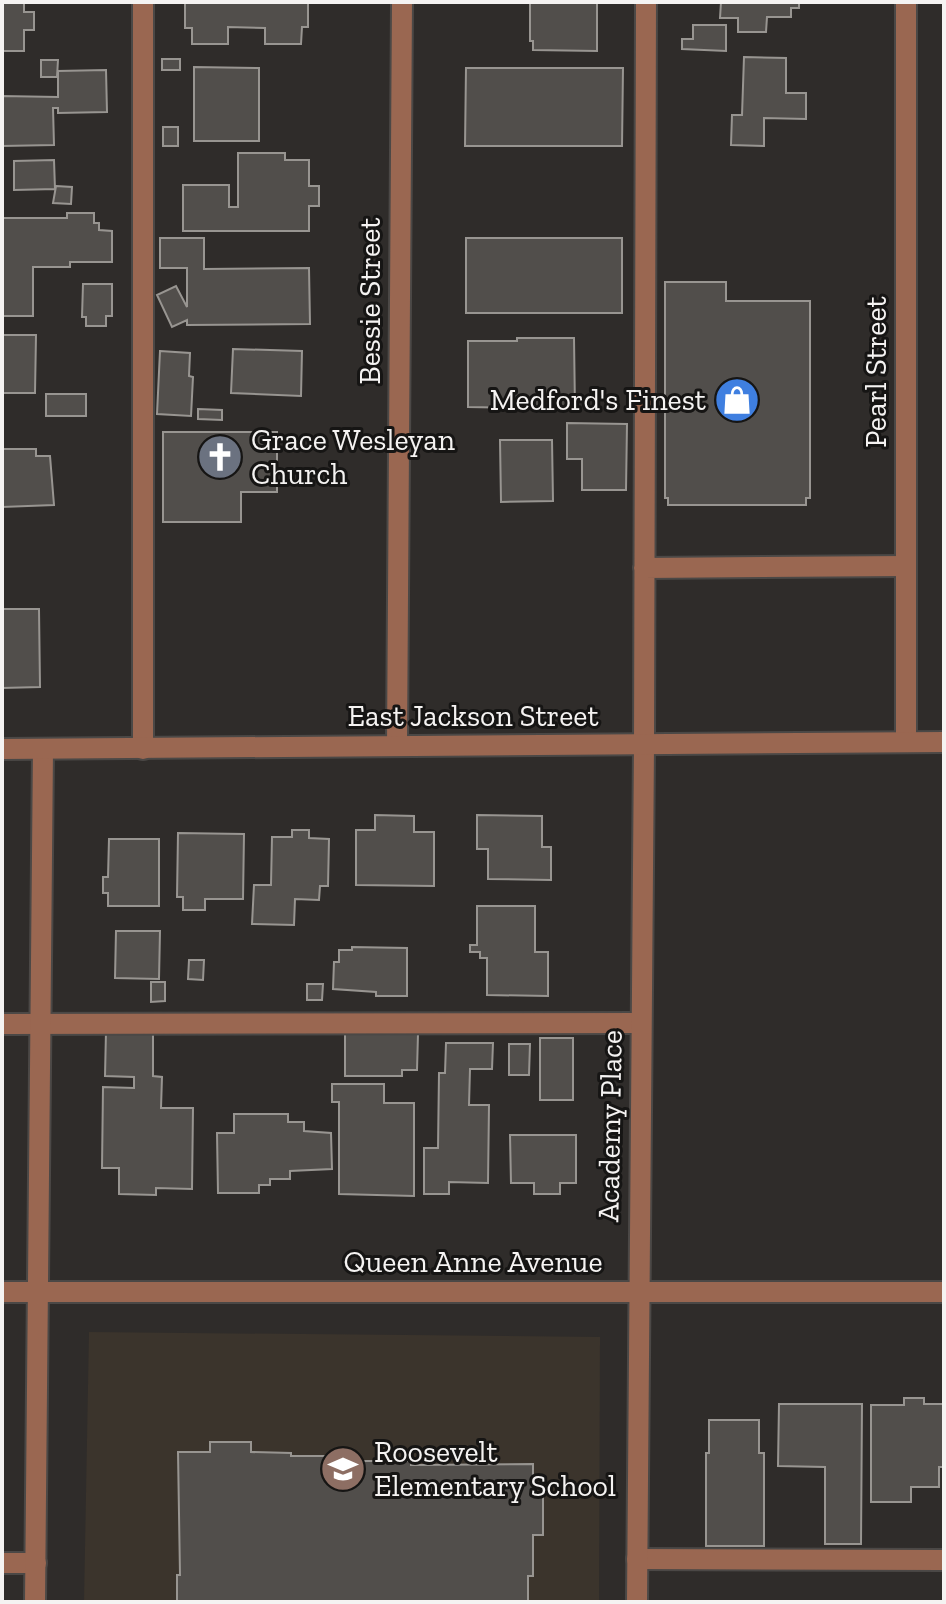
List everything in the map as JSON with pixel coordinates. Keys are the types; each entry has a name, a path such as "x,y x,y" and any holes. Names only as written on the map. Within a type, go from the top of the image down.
{"street":[{"path":"143,2 143,749"},
{"name":"Bessie Street","path":"397,745 402,2"},
{"name":"Academy Place","path":"637,1602 646,2"},
{"name":"Pearl Street","path":"906,2 906,742"},
{"path":"644,568 906,566"},
{"name":"East Jackson Street","path":"2,749 944,742"},
{"path":"35,1602 43,749"},
{"path":"2,1024 641,1023"},
{"name":"Queen Anne Avenue","path":"2,1292 944,1292"},
{"path":"637,1559 944,1560"},
{"path":"2,1563 36,1563"}],"shaded area":[{"name":"Roosevelt Elementary School","path":"89,1332 600,1337 599,1602 84,1602"}],"building":[{"path":"2,2 24,2 24,12 34,12 34,30 24,30 24,51 2,51"},
{"path":"185,2 308,2 308,27 302,27 301,44 265,44 265,28 228,27 228,44 192,44 192,28 185,28"},
{"path":"530,2 597,2 597,51 533,50 533,41 530,41"},
{"path":"721,2 799,2 799,8 791,8 791,17 767,17 766,32 738,32 738,18 720,18"},
{"path":"693,25 726,25 726,51 682,49 682,39 693,39"},
{"path":"744,57 786,58 786,93 806,93 806,119 764,118 764,146 731,145 732,115 742,115"},
{"path":"162,59 180,59 180,70 162,70"},
{"path":"41,60 58,60 57,77 41,77"},
{"path":"194,67 259,68 259,141 194,141"},
{"path":"466,68 623,68 622,146 465,146"},
{"path":"106,70 107,112 58,113 58,108 53,108 54,145 2,146 2,96 58,97 58,71"},
{"path":"163,127 178,127 178,146 163,146"},
{"path":"238,153 285,153 285,160 309,160 309,186 319,186 319,206 309,206 309,231 183,231 183,185 229,185 229,207 238,207"},
{"path":"54,160 55,189 14,190 14,161"},
{"path":"56,186 72,187 71,204 53,203"},
{"path":"67,213 94,213 94,223 99,223 99,230 112,231 112,262 70,262 70,267 33,267 33,316 2,316 2,218 67,218"},
{"path":"160,238 204,238 204,269 309,268 310,324 187,325 187,320 172,327 157,295 176,286 187,307 187,268 160,268"},
{"path":"466,238 622,238 622,313 466,313"},
{"name":"Medford's Finest","path":"665,282 726,282 726,301 810,301 810,498 806,498 806,505 668,505 668,498 665,498"},
{"path":"83,284 112,284 112,316 106,316 106,326 86,326 86,317 82,317"},
{"path":"2,335 36,335 35,393 2,393"},
{"path":"517,338 574,338 575,409 468,407 468,341 517,341"},
{"path":"233,349 302,351 301,396 231,393"},
{"path":"160,351 190,353 189,376 193,377 191,416 157,414"},
{"path":"46,394 86,394 86,416 46,416"},
{"path":"198,409 222,410 222,420 198,419"},
{"path":"567,423 627,424 626,490 582,490 582,459 567,459"},
{"name":"Grace Wesleyan Church","path":"163,432 277,432 277,492 241,492 241,522 163,522"},
{"path":"500,440 552,440 553,501 501,502"},
{"path":"2,449 36,449 36,456 50,456 54,505 2,507"},
{"path":"2,609 39,609 40,687 2,688"},
{"path":"375,815 414,816 414,832 434,832 434,886 356,885 356,830 375,830"},
{"path":"477,815 542,816 542,847 551,847 551,880 488,879 488,849 477,849"},
{"path":"292,830 309,830 309,838 329,839 328,886 320,886 319,900 295,899 294,925 252,924 254,885 271,885 272,837 292,837"},
{"path":"178,833 244,834 243,899 205,899 205,910 183,910 183,897 177,897"},
{"path":"109,839 159,839 159,906 108,906 108,893 103,893 103,877 108,877"},
{"path":"477,906 535,906 535,952 548,952 548,996 487,995 487,958 480,958 480,952 470,952 470,945 477,945"},
{"path":"116,931 160,931 159,979 115,978"},
{"path":"352,947 407,948 407,996 376,996 376,992 333,989 334,962 339,962 339,950 352,950"},
{"path":"189,960 204,960 203,980 188,979"},
{"path":"151,982 165,982 165,1001 151,1002"},
{"path":"307,984 323,984 322,1000 307,1000"},
{"path":"106,1031 153,1032 153,1076 162,1077 161,1108 193,1108 192,1189 156,1188 156,1195 119,1194 119,1168 102,1168 103,1087 134,1088 134,1077 105,1076"},
{"path":"345,1032 418,1034 417,1070 402,1070 402,1076 345,1076"},
{"path":"540,1038 573,1038 573,1100 540,1100"},
{"path":"446,1043 493,1043 492,1069 470,1069 469,1105 489,1105 488,1183 449,1182 449,1194 424,1194 424,1148 438,1148 439,1073 445,1073"},
{"path":"509,1044 530,1044 529,1075 509,1075"},
{"path":"332,1084 384,1084 384,1103 414,1103 414,1196 339,1194 339,1102 332,1102"},
{"path":"234,1114 288,1114 288,1122 304,1122 304,1131 331,1133 332,1169 290,1171 290,1179 270,1179 270,1185 259,1185 259,1193 218,1193 217,1133 234,1133"},
{"path":"510,1135 576,1135 576,1183 560,1183 560,1194 534,1194 534,1183 511,1183"},
{"path":"904,1398 924,1398 924,1404 944,1404 944,1467 939,1467 939,1487 911,1487 911,1502 871,1502 871,1405 904,1405"},
{"path":"779,1404 862,1404 861,1544 825,1544 825,1467 778,1466"},
{"path":"709,1420 759,1420 759,1453 764,1453 764,1546 706,1546"},
{"name":"Roosevelt Elementary School","path":"210,1442 251,1442 251,1452 341,1456 341,1461 411,1461 411,1465 533,1464 533,1495 543,1495 543,1535 533,1535 533,1576 528,1576 528,1602 177,1602 177,1575 180,1575 178,1452 210,1452"}],"place":[{"name":"Medford's Finest","path":"737,400"},
{"name":"Grace Wesleyan Church","path":"220,457"},
{"name":"Roosevelt Elementary School","path":"343,1469"}]}
